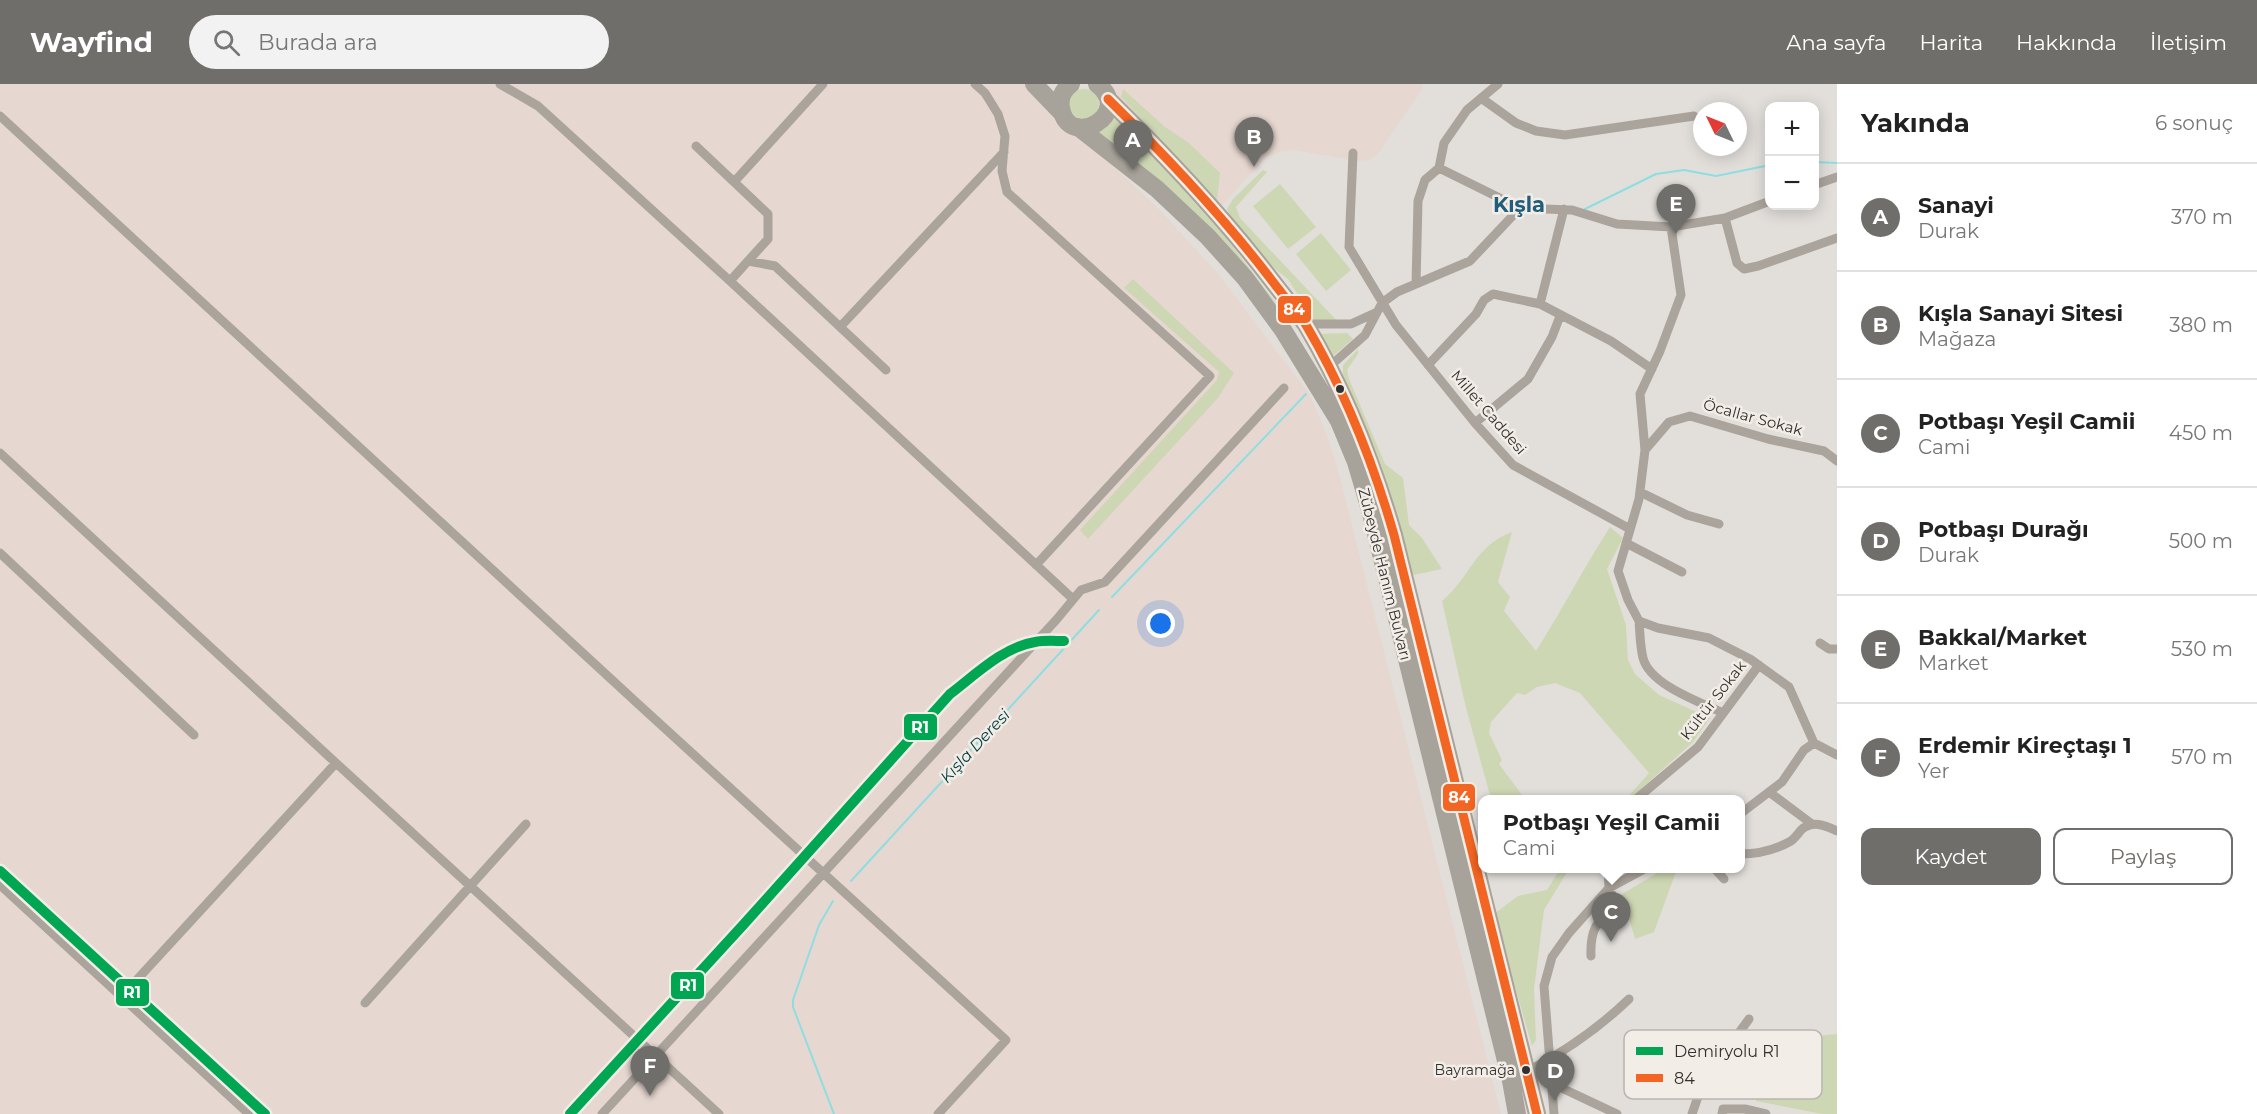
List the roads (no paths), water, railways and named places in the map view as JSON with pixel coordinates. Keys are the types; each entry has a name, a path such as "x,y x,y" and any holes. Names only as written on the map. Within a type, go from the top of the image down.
{"highway":[{"name":"Zübeyde Hanım Bulvarı","path":"1034,84 1065,119 1157,189 1208,237 1245,278 1283,330 1339,421 1356,462 1371,513 1517,1114"},
{"path":"1061,112 1061,97 1071,84"},
{"name":"Zübeyde Hanım Bulvarı","path":"1078,128 1094,126 1106,115 1103,91"},
{"name":"Zübeyde Hanım Bulvarı","path":"1103,91 1217,213 1259,263 1305,324 1340,387 1377,475 1478,871"},
{"name":"Zübeyde Hanım Bulvarı","path":"1478,873 1537,1114"}],"street":[{"path":"500,84 538,106 730,280 1073,599"},
{"path":"734,182 824,84"},
{"path":"975,84 985,93 998,114 1005,136 1002,171 1006,192 1210,376 1036,565"},
{"path":"1416,284 1418,201 1425,180 1439,168 1444,143 1467,110 1498,84"},
{"path":"1481,98 1516,123 1536,131 1565,135 1693,116"},
{"path":"0,116 1006,1040 938,1114"},
{"path":"696,146 768,214 768,238 730,280"},
{"path":"841,326 1004,152"},
{"name":"Millet Caddesi","path":"1353,153 1349,247 1396,325 1475,423 1513,465 1630,529"},
{"path":"1439,168 1520,208 1572,210 1617,224 1671,227 1725,218 1765,203"},
{"path":"1819,184 1837,177"},
{"path":"1329,368 1365,335 1382,303 1397,292 1470,261 1520,208"},
{"path":"1540,304 1564,209"},
{"path":"1725,218 1737,262 1744,269 1758,267 1837,238"},
{"path":"1671,227 1681,295 1640,394 1645,450 1640,492 1618,571 1628,600 1639,621 1646,666 1660,682 1723,713"},
{"path":"748,261 775,266 886,370"},
{"path":"1428,365 1476,314 1484,300 1493,294 1540,304 1611,341 1652,369"},
{"path":"1305,324 1351,324 1375,314"},
{"path":"1475,423 1528,379 1552,337 1560,316"},
{"path":"602,1114 1081,590 1105,582 1284,388"},
{"name":"Öcallar Sokak","path":"1645,450 1669,422 1690,416 1768,439 1824,451 1837,460"},
{"path":"0,453 719,1114"},
{"path":"1640,492 1687,515 1719,524"},
{"path":"1626,543 1682,572"},
{"path":"0,553 194,735"},
{"path":"1639,621 1658,628 1709,638 1759,665 1789,687 1814,743 1837,755"},
{"path":"1820,643 1837,649"},
{"name":"Kültür Sokak","path":"1641,795 1698,747 1759,665"},
{"path":"1745,810 1782,782 1804,750 1814,743"},
{"path":"122,997 336,763"},
{"path":"1769,792 1812,824"},
{"path":"364,1004 526,824"},
{"path":"1745,854 1766,852 1793,840 1803,828 1812,824 1825,825 1837,831"},
{"path":"1591,956 1591,941 1598,921 1616,904 1610,888 1608,873"},
{"path":"1554,1114 1544,986 1552,957 1569,933 1610,888 1637,873"},
{"path":"1719,873 1724,879"},
{"path":"0,885 249,1114"},
{"path":"1528,1071 1612,1015 1629,999"},
{"path":"1741,1030 1749,1019"},
{"path":"1551,1083 1617,1114"},
{"path":"1692,1114 1697,1099"},
{"path":"1723,1112 1745,1109 1766,1114"}],"waterway":[{"name":"Kışla Deresi","path":"1819,162 1837,163"},
{"name":"Kışla Deresi","path":"1585,209 1656,174 1684,170 1716,176 1765,166"},
{"name":"Kışla Deresi","path":"1112,597 1306,394"},
{"name":"Kışla Deresi","path":"851,881 1099,610"},
{"name":"Kışla Deresi","path":"833,901 819,925 793,1000 793,1007 834,1114"}],"rail line":[{"name":"R1","path":"570,1114 950,694 990,663 1012,650 1039,641 1064,641"},
{"name":"R1","path":"0,871 265,1114"}],"place":[{"name":"Kışla Sanayi Sitesi","path":"1254,167"},
{"name":"Sanayi","path":"1133,170"},
{"name":"Bakkal/Market","path":"1676,234"},
{"name":"Potbaşı Yeşil Camii","path":"1611,942"},
{"name":"Bayramağa","path":"1526,1070"},
{"name":"Erdemir Kireçtaşı 1","path":"650,1096"},
{"name":"Potbaşı Durağı","path":"1555,1101"}],"district":[{"name":"Kışla","path":"1519,204"}]}
